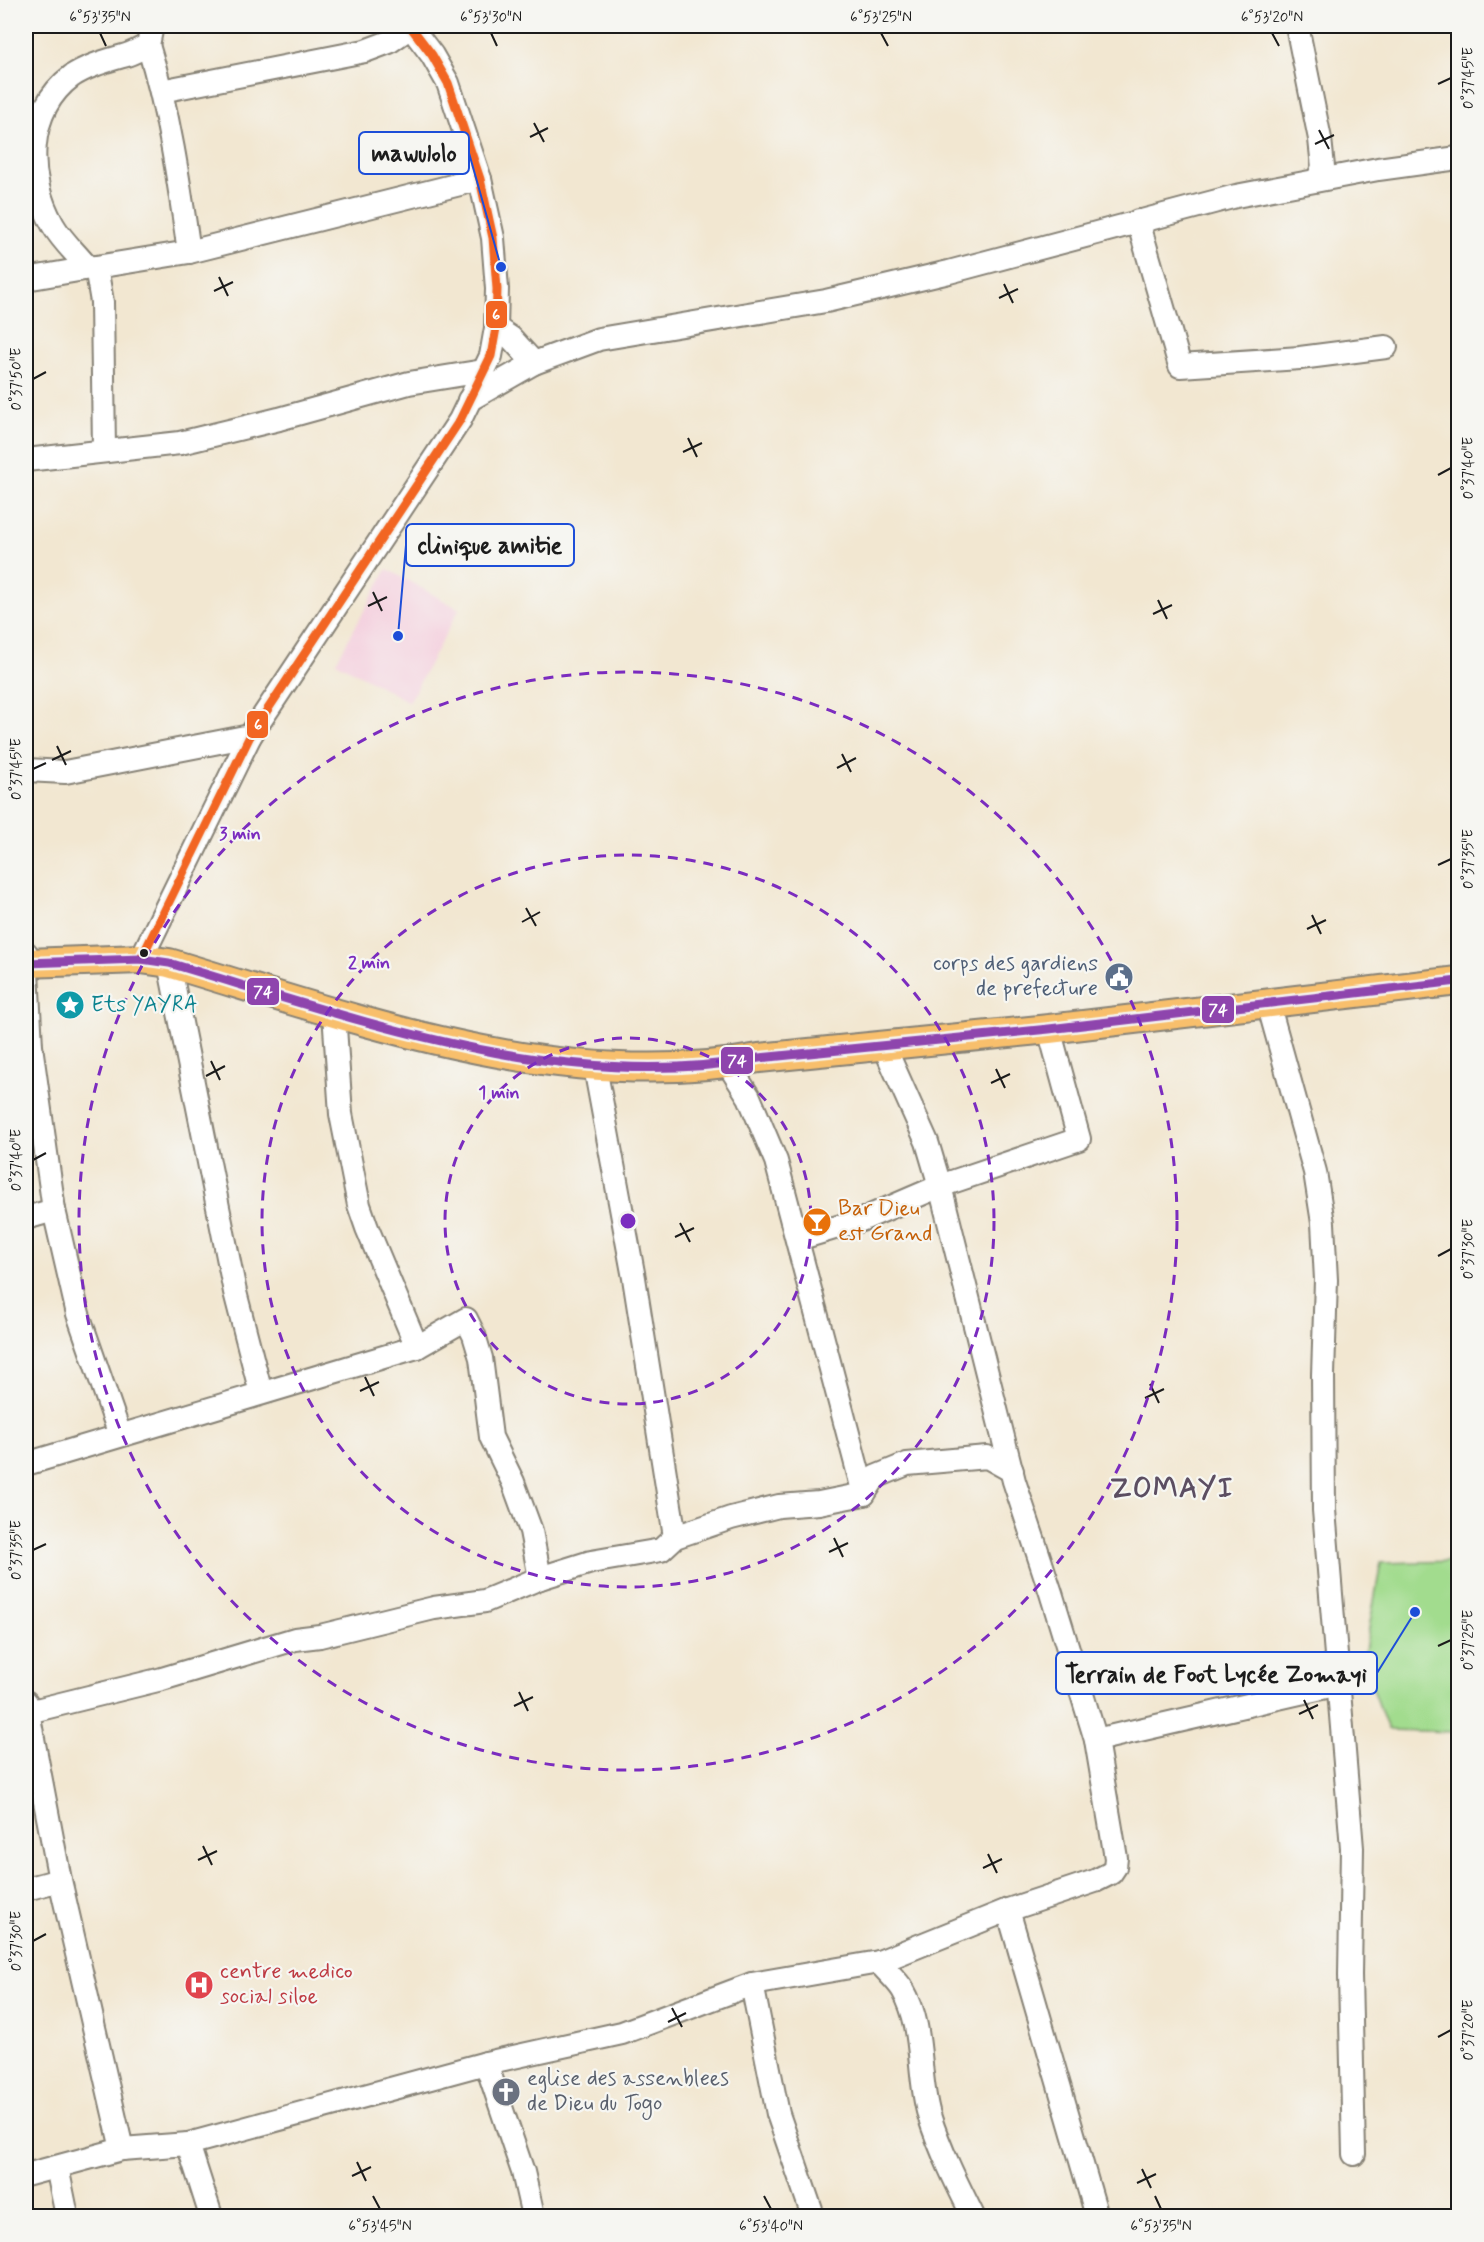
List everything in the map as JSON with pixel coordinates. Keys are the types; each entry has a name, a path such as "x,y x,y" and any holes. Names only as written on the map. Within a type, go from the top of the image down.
{"main road":[{"path":"26,960 141,959 169,963 334,1013 430,1039 550,1061 595,1067 638,1069 728,1064 759,1058 1049,1029 1458,981"}],"street":[{"path":"141,959 250,736 460,420 491,356 496,328 497,289 493,238 480,180 448,83 432,55 411,26 389,42 365,51 161,91"},
{"path":"1297,26 1320,139 1323,167 1317,179"},
{"path":"150,35 176,159 189,252"},
{"path":"104,450 102,302 92,268 55,228 43,205 35,175 36,129 48,100 73,76 102,62 126,56 150,35"},
{"path":"470,400 534,363 599,339 826,301 949,272 1236,196 1317,179 1458,158"},
{"path":"26,279 189,252 480,180"},
{"path":"1138,221 1180,366 1300,358 1386,347"},
{"path":"496,328 511,338 534,363"},
{"path":"26,460 180,443 410,383 483,371"},
{"path":"26,770 64,772 250,736"},
{"path":"26,960 31,1046 54,1210 78,1314 120,1435"},
{"path":"169,963 235,1292 261,1393"},
{"path":"1268,1003 1315,1172 1323,1223 1326,1280 1323,1375 1324,1510 1352,1848 1350,1975 1354,2154"},
{"path":"334,1013 341,1113 359,1205 417,1347"},
{"path":"798,1239 861,1220 940,1186 1079,1139 1049,1029"},
{"path":"26,2175 122,2149 188,2144 486,2063 622,2033 752,1984 879,1962 1111,1873 1115,1867 1116,1858 1096,1740 1012,1471 927,1142 884,1046"},
{"path":"728,1064 748,1097 776,1161 864,1494"},
{"path":"595,1067 634,1278 675,1537"},
{"path":"26,1218 54,1210"},
{"path":"26,1464 417,1347 466,1319 481,1358 491,1437 513,1482 531,1531 540,1578"},
{"path":"122,2149 60,1880 27,1707 162,1679 295,1639 320,1636 434,1608 485,1601 540,1578 591,1562 661,1550 675,1537 730,1518 779,1506 819,1503 864,1494 875,1478 907,1464 987,1457 1012,1471"},
{"path":"1096,1740 1339,1684"},
{"path":"26,1889 60,1880"},
{"path":"1008,1911 1097,2217"},
{"path":"879,1962 902,1989 913,2015 929,2114 957,2185 973,2217"},
{"path":"752,1984 778,2114 813,2217"},
{"path":"486,2063 523,2172 533,2217"},
{"path":"188,2144 211,2217"},
{"path":"57,2166 67,2217"}],"shaded area":[{"path":"387,569 459,609 409,702 336,662"}],"green space":[{"path":"1458,1561 1458,1732 1388,1730 1363,1661 1381,1563"}],"transit line":[{"name":"6","path":"141,959 250,736 460,420 491,356 496,328 497,289 493,238 480,179 448,83 432,55 410,26"},
{"name":"74","path":"26,963 141,959 169,963 313,1007 460,1045 535,1059 610,1067 685,1067 1049,1029 1458,981"}],"place":[{"name":"mawulolo","path":"501,267"},
{"name":"clinique amitie","path":"398,636"},
{"name":"corps des gardiens de prefecture","path":"1119,977"},
{"name":"Ets YAYRA","path":"70,1005"},
{"name":"Bar Dieu est Grand","path":"817,1222"},
{"name":"Terrain de Foot Lycée Zomayi","path":"1415,1612"},
{"name":"centre medico social siloe","path":"199,1985"},
{"name":"eglise des assenblees de Dieu du Togo","path":"506,2092"}],"district":[{"name":"ZOMAYI","path":"1172,1489"}]}
